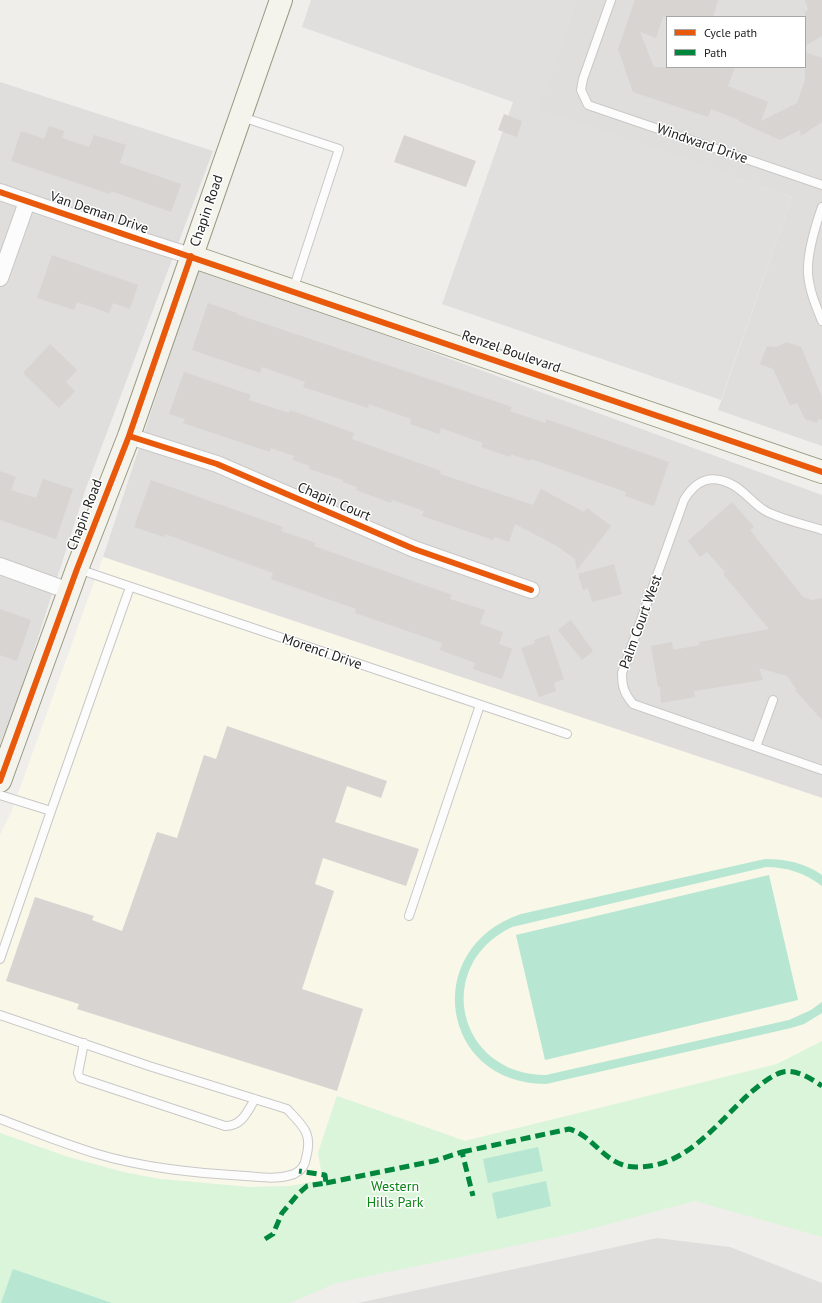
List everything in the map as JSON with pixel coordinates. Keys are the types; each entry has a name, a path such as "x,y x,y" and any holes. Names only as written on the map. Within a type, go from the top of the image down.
{"street":[{"name":"Chapin Road","path":"0,781 77,569 129,436 281,0"},
{"name":"Van Deman Drive","path":"0,192 192,256"},
{"path":"0,278 27,202"},
{"name":"Renzel Boulevard","path":"192,256 822,472"},
{"name":"Chapin Court","path":"129,436 217,464 414,549 531,590"},
{"path":"0,566 69,591"}],"lane":[{"name":"Windward Drive","path":"611,0 583,78 581,90 588,105 822,185"},
{"path":"240,117 339,149 293,291"},
{"path":"822,206 815,226 808,273 813,297 822,321"},
{"name":"Palm Court West","path":"822,530 765,511 733,485 717,480 702,480 691,488 684,500 622,673 622,687 624,694 633,704 822,770"},
{"name":"Morenci Drive","path":"77,569 480,706 567,734"},
{"path":"0,959 130,587"},
{"path":"756,747 773,700"},
{"path":"409,916 480,706"},
{"path":"0,795 51,811"},
{"path":"0,1015 149,1066 287,1109 302,1124 310,1141 305,1164 299,1171 292,1175 274,1178 209,1174 142,1165 94,1153 0,1119"},
{"path":"84,1043 78,1073 80,1078 203,1119 225,1126 232,1126 240,1122 255,1099"}],"shaded area":[{"path":"311,0 576,0 539,110 792,197 721,400 442,304 513,102 302,27"},
{"path":"576,0 822,0 822,446 718,410 792,197 538,110"},
{"path":"0,82 213,151 86,488 12,718 0,743"},
{"path":"199,267 822,495 822,798 103,557"},
{"path":"103,557 822,798 822,1041 800,1055 770,1067 465,1141 337,1096 318,1153 323,1180 290,1186 249,1187 160,1179 123,1172 68,1157 0,1133 0,835 11,813"},
{"path":"657,1238 730,1247 822,1283 822,1303 358,1303"}],"green space":[{"path":"765,859 788,861 809,867 822,875 822,886 816,881 802,874 781,868 766,867 512,927 487,944 471,966 464,991 466,1015 475,1038 492,1057 516,1070 546,1075 789,1020 811,1010 822,1002 822,1013 804,1024 546,1084 510,1078 483,1062 465,1039 456,1012 457,983 467,955 489,931 521,914"},
{"path":"769,875 798,1000 545,1060 516,935"},
{"name":"Western Hills Park","path":"822,1041 822,1237 695,1201 575,1233 336,1283 290,1303 0,1303 0,1133 68,1157 123,1172 160,1179 249,1187 290,1186 323,1180 318,1153 337,1096 465,1141 777,1064"},
{"path":"538,1147 543,1171 488,1183 483,1159"},
{"path":"546,1181 551,1206 497,1219 492,1193"},
{"path":"13,1269 112,1303 1,1303"}],"building":[{"path":"635,0 718,0 713,16 666,16 663,17 656,38 640,32 654,67 735,68 728,86 768,102 761,121 797,103 805,80 806,52 822,58 822,122 801,136 800,130 780,140 738,121 739,120 711,109 708,117 633,92 618,49"},
{"path":"805,0 822,0 822,36 806,45 805,12 808,10"},
{"path":"504,114 522,121 517,137 498,130"},
{"path":"49,126 64,131 62,138 89,147 94,135 126,145 120,163 181,184 171,212 111,191 110,194 11,161 21,131 44,139"},
{"path":"404,135 476,161 466,187 394,162"},
{"path":"52,255 138,285 130,309 113,303 109,313 77,302 74,310 37,298"},
{"path":"208,303 237,313 236,314 512,407 510,411 545,423 546,419 669,462 654,506 625,496 626,492 531,459 530,461 511,454 510,457 481,447 483,443 441,428 439,434 410,424 411,419 369,404 368,408 303,387 305,382 262,367 260,373 192,350"},
{"path":"786,342 801,347 822,397 822,420 818,419 817,423 805,419 797,403 790,405 773,369 760,364 767,346 777,347"},
{"path":"50,344 77,370 66,382 75,391 59,408 23,373"},
{"path":"184,372 251,395 249,400 289,413 290,410 354,433 352,439 441,471 440,474 533,505 541,489 584,512 587,508 611,526 577,570 575,559 557,546 515,524 509,542 495,537 493,540 422,516 424,511 392,500 391,503 356,490 357,487 343,482 343,480 309,469 310,466 293,460 294,456 271,448 270,452 183,423 185,419 169,414"},
{"path":"0,471 16,477 11,490 36,498 43,479 73,489 56,539 0,520"},
{"path":"151,480 283,527 281,531 316,543 314,546 452,595 450,599 485,610 480,624 503,632 499,644 512,649 502,679 473,669 475,663 440,650 442,643 355,613 356,609 271,579 273,573 165,534 164,537 134,527"},
{"path":"732,502 754,527 750,530 803,597 812,600 822,598 822,720 795,690 796,689 787,676 759,668 763,680 694,691 695,697 661,703 660,686 658,687 651,646 672,642 673,650 700,645 699,642 769,629 723,574 725,572 707,552 700,557 688,541"},
{"path":"614,564 622,594 592,602 588,588 583,590 578,574"},
{"path":"0,609 31,620 17,661 0,655"},
{"path":"571,620 593,651 582,660 558,630"},
{"path":"549,635 564,679 554,683 556,691 539,697 521,648 535,643 534,640"},
{"path":"227,726 387,781 381,798 347,786 335,822 419,849 406,886 323,858 315,884 334,891 302,989 363,1009 337,1091 77,1009 79,1004 6,981 35,897 94,916 92,920 122,931 157,832 177,838 204,755 216,759"}],"marked path":[{"path":"462,1152 569,1129 586,1138 608,1157 625,1166 636,1167 654,1165 670,1160 699,1142 750,1093 774,1076 788,1071 798,1073 822,1086"},
{"path":"326,1183 434,1161 462,1152 473,1196"},
{"path":"265,1239 273,1234 282,1213 298,1194 307,1186 326,1183 325,1175 299,1171"}],"cycle path":[{"path":"0,192 822,472"},
{"path":"0,781 77,569 129,436 191,256"},
{"path":"129,436 217,464 414,549 531,590"}]}
